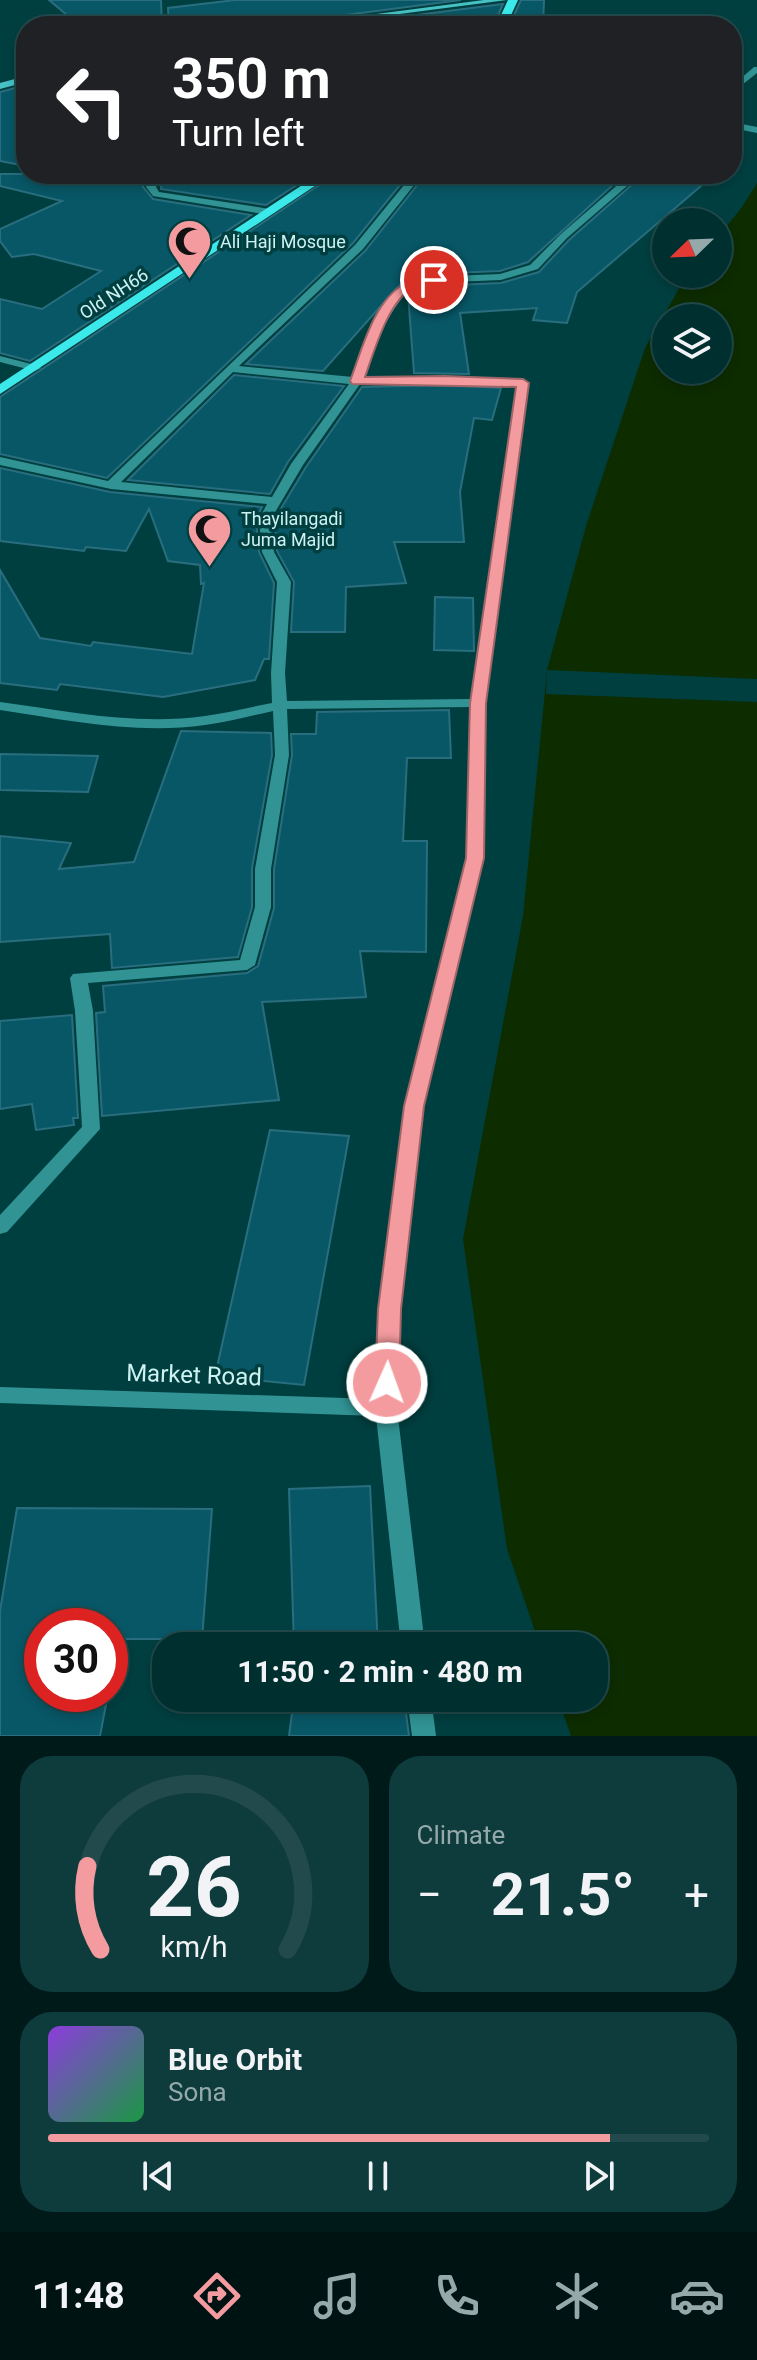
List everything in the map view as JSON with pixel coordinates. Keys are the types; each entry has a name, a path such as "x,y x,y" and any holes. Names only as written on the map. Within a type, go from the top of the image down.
{"main road":[{"name":"Old NH66","path":"0,390 312,184"}],"street":[{"path":"371,16 503,0"},
{"path":"153,184 151,187 156,194 270,212"},
{"path":"111,485 359,247 410,184"},
{"path":"0,1227 91,1129 79,978 247,965 263,907 263,869 282,755 282,705 278,673 284,582 268,552 265,519 274,501 357,381 380,322 402,290 426,280 501,277 534,267 564,236 624,184"},
{"path":"0,359 35,368"},
{"path":"230,368 357,381 445,379 523,383 478,703 475,858 414,1106 389,1309 386,1408 411,1632"},
{"path":"0,461 111,485 274,501"},
{"path":"0,706 102,721 164,723 204,721 282,705 478,703"},
{"name":"Market Road","path":"0,1395 386,1408"},
{"path":"421,1712 424,1736"}],"shaded area":[{"path":"757,183 757,1736 571,1736 563,1712 608,1712 608,1632 535,1632 507,1549 463,1239 523,916 547,670 586,526 645,348 652,336 652,384 732,384 732,304 670,304 679,288 732,288 732,220"}],"pier":[{"path":"547,670 757,679 757,702 546,694"}],"building":[{"path":"49,0 161,0 162,16 68,16"},
{"path":"235,0 461,0 338,16 168,16 168,8"},
{"path":"521,0 544,0 543,16 514,16"},
{"path":"503,4 498,16 409,16"},
{"path":"16,88 16,164 0,161 0,92"},
{"path":"0,174 16,174 16,184 144,184 153,199 251,215 30,361 0,353 0,299 42,309 101,271 34,254 12,257 0,241 0,229 62,201 0,186"},
{"path":"161,184 299,184 266,205 161,189"},
{"path":"321,184 401,184 353,243 107,478 0,454 0,397"},
{"path":"418,184 614,184 528,262 500,271 426,274 404,280 323,371 246,364 365,251"},
{"path":"633,184 703,184 675,208 652,208 652,228 577,292 567,323 533,320 537,308 460,313 469,374 414,373 408,294 429,286 501,283 539,272 569,240"},
{"path":"234,375 344,386 288,462 270,494 128,480"},
{"path":"445,385 501,388 492,420 474,418 460,492 464,542 394,542 406,583 346,587 345,632 291,632 294,582 277,551 274,520 306,467 362,387"},
{"path":"0,468 110,492 262,507 256,519 259,552 274,583 269,659 264,659 255,680 163,697 60,684 57,690 0,683 0,570 40,638 91,646 93,642 192,654 204,583 201,584 200,565 168,561 149,509 126,551 86,547 84,551 0,541"},
{"path":"435,597 473,598 474,651 434,650"},
{"path":"449,710 451,758 407,758 403,841 427,841 426,952 360,951 366,997 262,1002 279,1100 102,1116 96,1013 105,1012 103,986 247,973 258,966 274,908 274,869 292,755 291,734 316,734 317,712"},
{"path":"181,731 271,733 272,755 252,868 252,907 238,957 112,968 110,934 0,942 0,836 71,843 59,869 134,862"},
{"path":"0,754 98,756 88,792 0,790"},
{"path":"72,1015 78,1118 73,1118 74,1125 36,1130 32,1104 0,1109 0,1021"},
{"path":"270,1130 349,1136 304,1385 215,1376"},
{"path":"370,1486 377,1632 294,1632 289,1489"},
{"path":"17,1508 212,1509 203,1632 152,1632 152,1639 128,1639 128,1608 24,1608 24,1712 105,1712 100,1736 0,1736 0,1611"},
{"path":"292,1712 406,1712 409,1736 289,1736"}],"place":[{"name":"Ali Haji Mosque","path":"189,281"},
{"name":"Thayilangadi Juma Majid","path":"210,568"}],"route":[{"path":"387,1383 389,1309 414,1106 475,858 478,703 523,383 445,379 357,381 380,322 395,298 409,285 434,280"}]}
